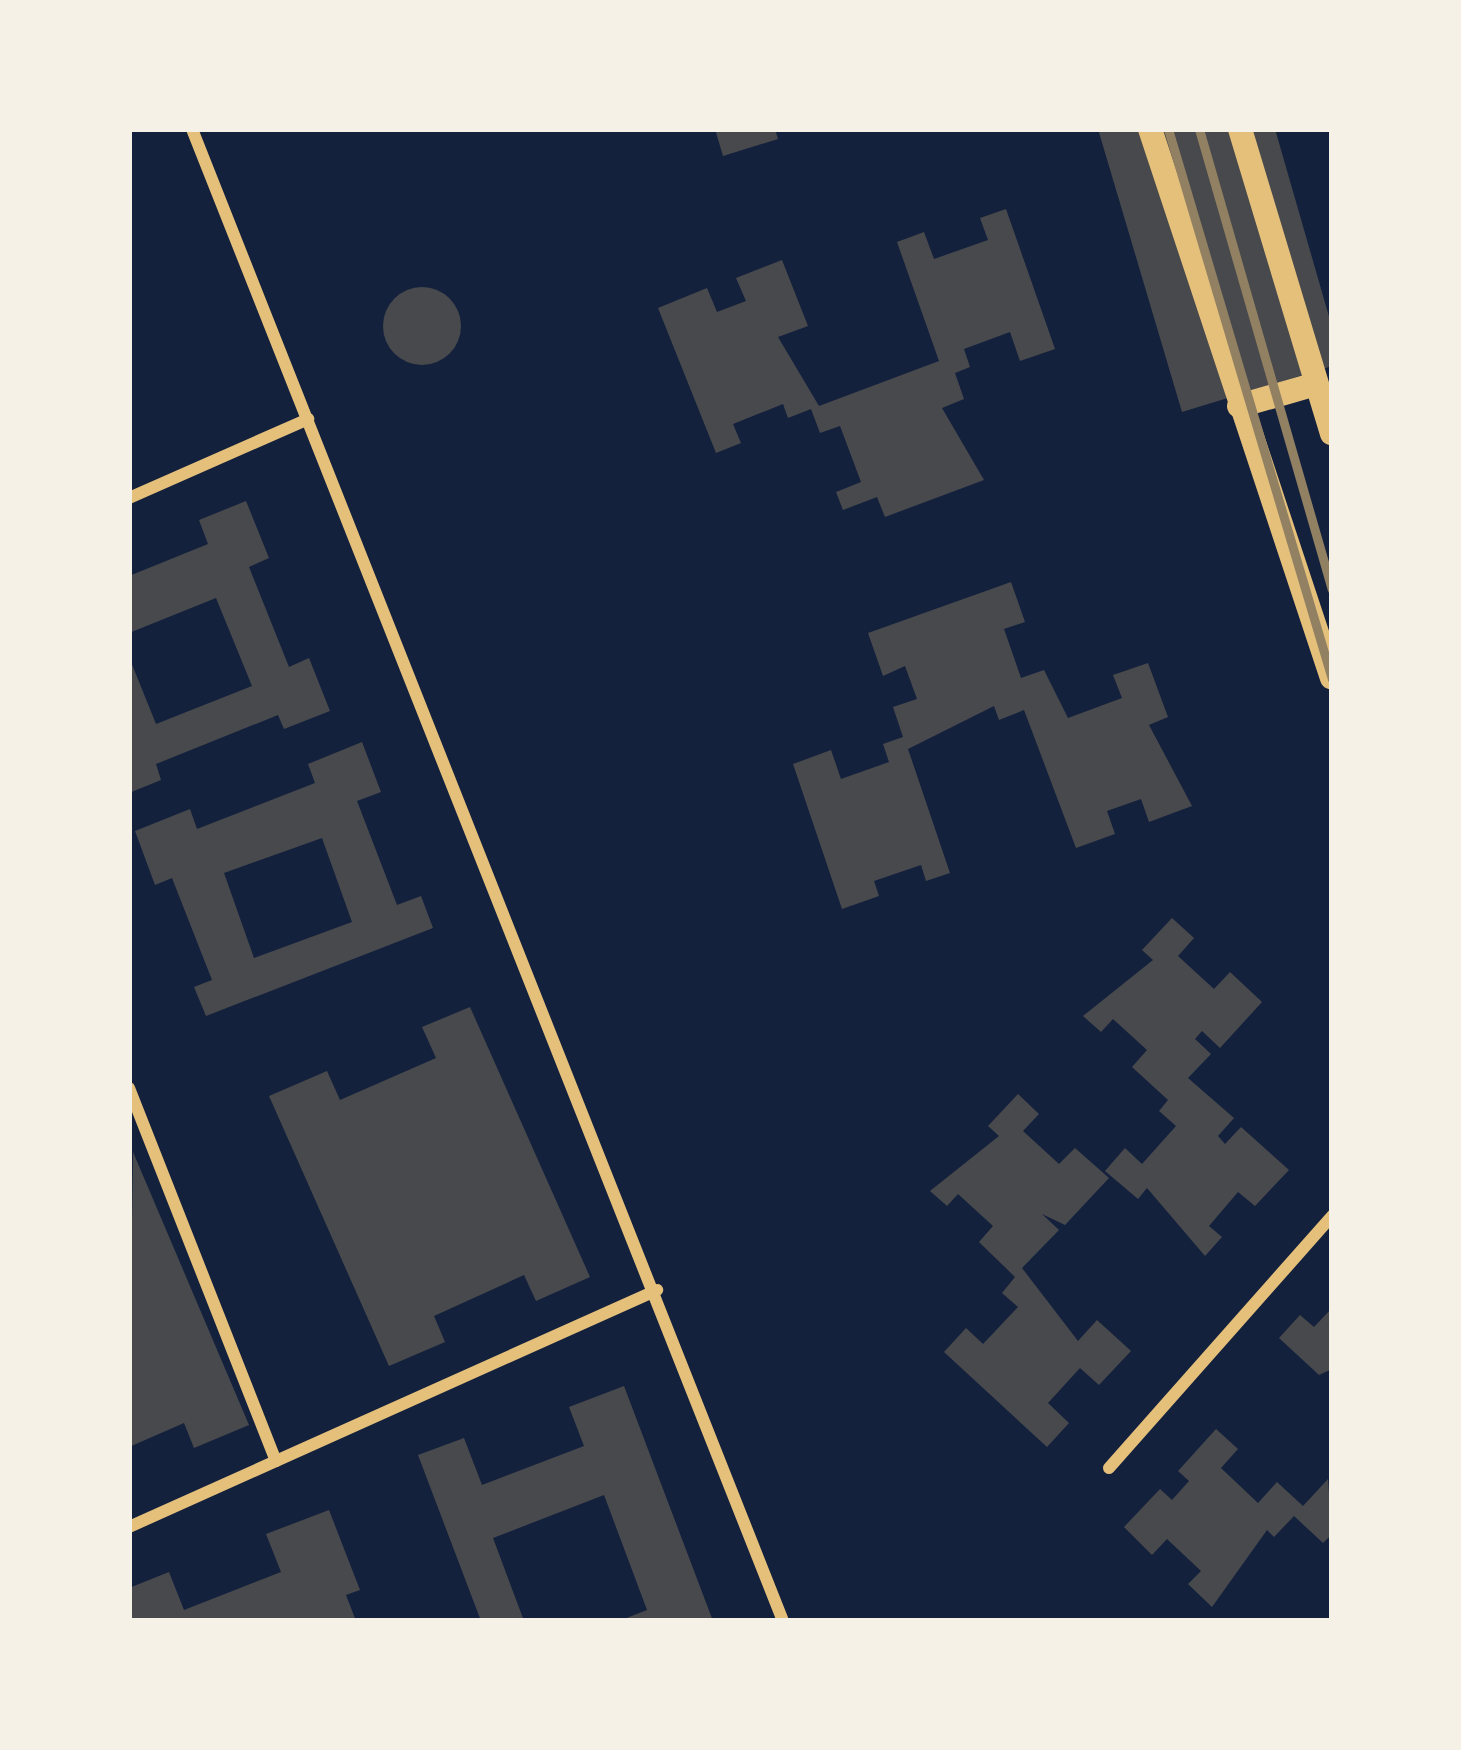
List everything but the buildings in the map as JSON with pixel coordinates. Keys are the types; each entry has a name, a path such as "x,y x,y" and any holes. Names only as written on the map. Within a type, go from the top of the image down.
{"main road":[{"path":"1150,129 1332,678"},
{"path":"1240,129 1332,433"},
{"path":"1239,406 1316,384"}],"street":[{"path":"192,129 658,1290 783,1621"},
{"path":"129,498 308,419"},
{"path":"129,1088 276,1461"},
{"path":"1109,1468 1332,1216"},
{"path":"129,1527 658,1290"}],"railway":[{"path":"1168,129 1332,679"},
{"path":"1199,129 1332,589"}]}
